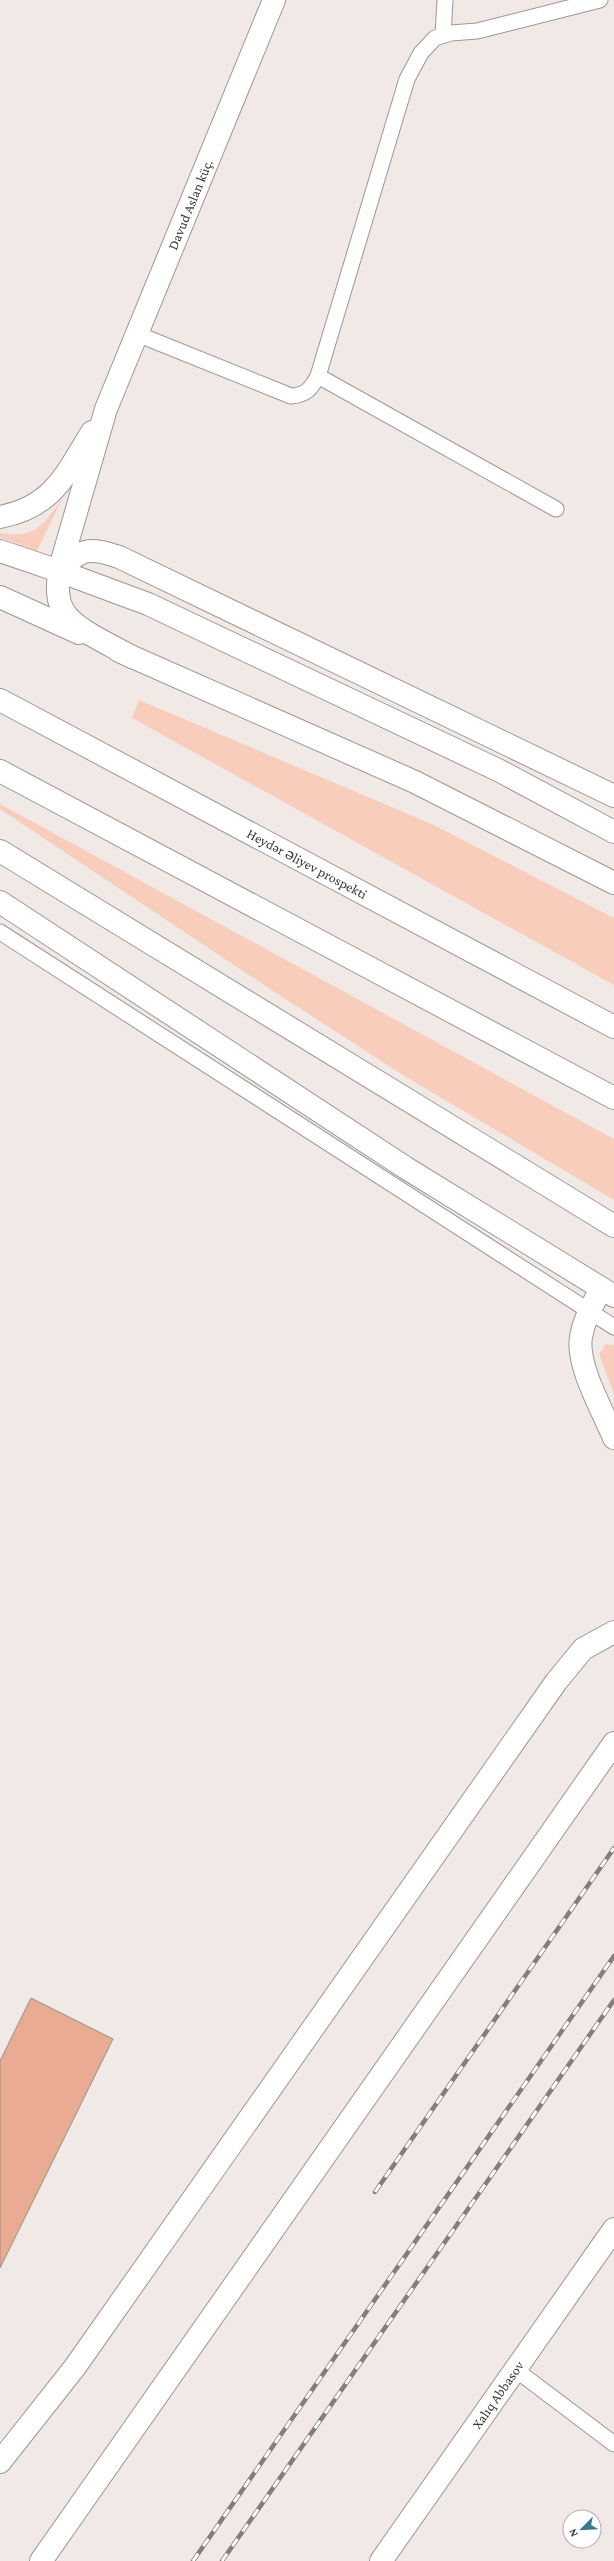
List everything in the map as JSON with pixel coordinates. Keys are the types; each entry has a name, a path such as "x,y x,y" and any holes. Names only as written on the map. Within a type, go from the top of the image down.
{"main road":[{"name":"Davud Aslan küç.","path":"106,409 274,0"},
{"path":"0,517 19,513 35,506 48,496 64,477 106,409"},
{"path":"106,409 60,571 58,598 63,610 78,625 132,657"},
{"path":"60,571 73,557 90,550 100,550 119,557 614,796"},
{"path":"0,552 60,571 148,604 255,653 500,770 614,832"},
{"path":"0,597 415,782 614,883"},
{"name":"Heydər Əliyev prospekti","path":"0,700 614,1028"},
{"path":"0,771 614,1098"},
{"path":"0,851 614,1226"},
{"path":"0,902 399,1164 608,1292 589,1312 581,1338 581,1352 592,1388 614,1438"},
{"path":"0,2462 76,2367 556,1682 583,1649 614,1632"},
{"path":"41,2561 614,1743"},
{"name":"Xalıq Abbasov","path":"381,2561 614,2229"}],"lane":[{"path":"443,35 445,0"},
{"path":"137,334 291,396 300,395 311,389 318,376 407,79 421,53 435,38 443,35 477,31 600,0"},
{"path":"318,376 556,509"},
{"path":"0,932 614,1327"},
{"path":"516,2370 614,2444"}],"shaded area":[{"path":"62,499 37,551 0,537 0,533 22,534 37,528 49,517"},
{"path":"139,700 434,825 614,918 614,985 132,718"},
{"path":"0,804 614,1139 614,1200 406,1077 276,993 0,809"},
{"path":"606,1344 614,1345 614,1394 599,1354"}],"building":[{"path":"31,1998 113,2039 0,2268 0,2061"}],"railway":[{"path":"375,2192 614,1848"},
{"path":"193,2561 614,1956"},
{"path":"222,2561 614,2000"}]}
